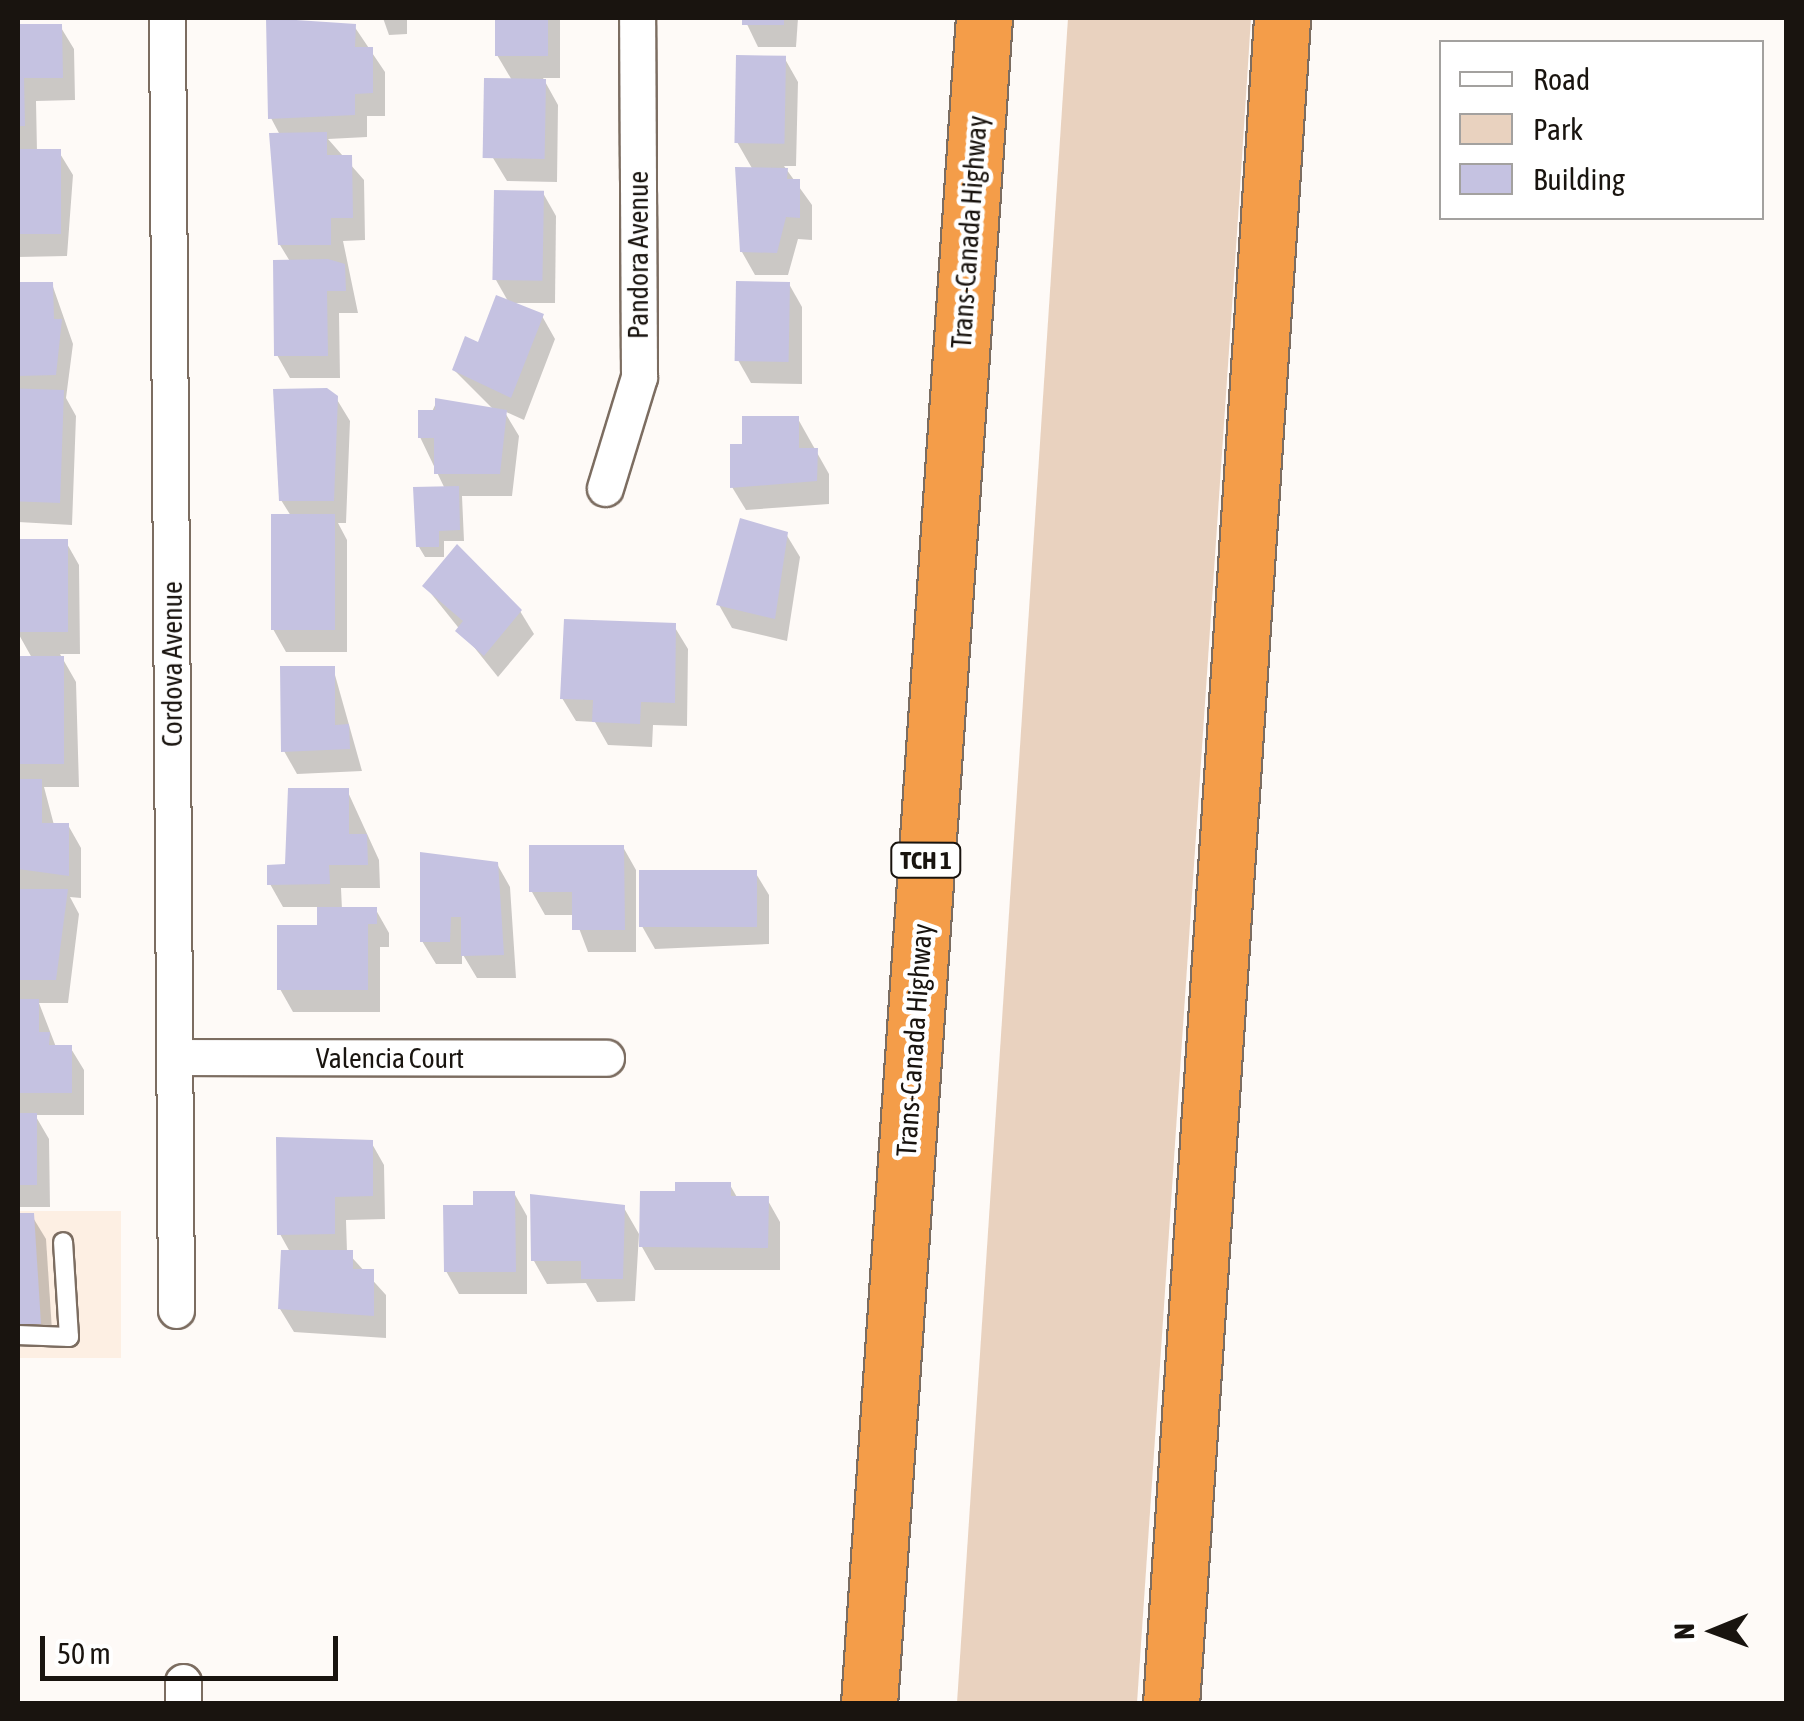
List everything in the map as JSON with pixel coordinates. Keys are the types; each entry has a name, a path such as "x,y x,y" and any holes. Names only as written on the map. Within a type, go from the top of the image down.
{"highway":[{"name":"Trans-Canada Highway","path":"868,1704 984,18"},
{"path":"1171,1704 1282,18"}],"street":[{"name":"Cordova Avenue","path":"167,18 176,1310"},
{"name":"Pandora Avenue","path":"605,488 639,377 637,18"},
{"name":"Valencia Court","path":"175,1058 606,1058"}],"lane":[{"path":"18,1335 69,1337 63,1242"}],"shaded area":[{"path":"18,1211 121,1211 121,1358 18,1358"}],"green space":[{"path":"1068,18 1251,18 1137,1703 957,1703"}],"building":[{"path":"266,18 356,24 355,47 373,47 373,93 355,94 355,115 268,119"},
{"path":"495,18 548,18 548,56 495,56"},
{"path":"742,18 784,18 784,25 742,25"},
{"path":"18,24 62,24 63,78 24,78 25,126 18,126"},
{"path":"736,55 786,56 784,144 734,143"},
{"path":"484,78 546,79 545,159 483,158"},
{"path":"327,132 327,155 352,155 353,218 331,218 331,245 278,245 269,133"},
{"path":"18,149 61,149 61,234 18,234"},
{"path":"735,167 788,168 787,179 800,179 800,218 786,217 777,253 740,252"},
{"path":"494,190 544,191 542,281 492,280"},
{"path":"328,259 345,264 346,291 327,291 328,356 274,356 273,260"},
{"path":"736,281 790,282 789,362 735,361"},
{"path":"18,282 53,282 54,319 62,319 56,375 18,376"},
{"path":"496,295 544,314 511,398 452,370 465,336 478,342"},
{"path":"18,388 64,390 60,503 18,501"},
{"path":"327,388 338,396 334,501 279,501 273,389"},
{"path":"435,398 507,410 500,474 434,474 434,438 418,438 418,410 435,410"},
{"path":"742,416 799,416 799,448 818,448 817,481 730,488 730,444 742,444"},
{"path":"459,486 460,530 439,531 439,547 416,547 413,487"},
{"path":"271,514 335,514 335,630 271,630"},
{"path":"740,518 788,532 775,619 716,605"},
{"path":"18,539 68,539 68,632 18,632"},
{"path":"457,544 522,610 484,656 455,631 463,621 422,586"},
{"path":"564,619 676,623 675,703 641,702 640,724 592,722 593,700 560,699"},
{"path":"18,656 64,656 64,764 18,764"},
{"path":"280,666 335,666 335,725 349,724 350,749 281,752"},
{"path":"18,779 42,779 42,823 69,823 69,876 18,869"},
{"path":"288,788 349,788 349,834 367,834 368,865 329,865 330,884 267,885 267,865 285,864"},
{"path":"529,845 624,845 625,930 572,930 572,892 529,892"},
{"path":"420,852 498,862 504,955 461,956 461,917 451,917 450,942 420,942"},
{"path":"639,870 757,870 757,927 639,927"},
{"path":"18,889 68,889 56,980 18,980"},
{"path":"317,907 377,907 377,924 368,924 368,990 277,990 277,925 317,925"},
{"path":"18,999 39,999 39,1032 50,1032 49,1045 72,1045 72,1093 18,1093"},
{"path":"18,1113 37,1113 37,1185 18,1185"},
{"path":"276,1137 373,1140 373,1196 335,1197 335,1234 277,1235"},
{"path":"675,1182 731,1182 731,1196 769,1196 768,1248 639,1247 640,1191 675,1191"},
{"path":"473,1191 515,1191 516,1272 444,1272 443,1205 473,1205"},
{"path":"530,1194 625,1205 623,1279 581,1279 581,1261 531,1261"},
{"path":"18,1213 34,1213 41,1324 18,1324"},
{"path":"281,1250 353,1250 353,1269 374,1269 374,1316 278,1309"}]}
